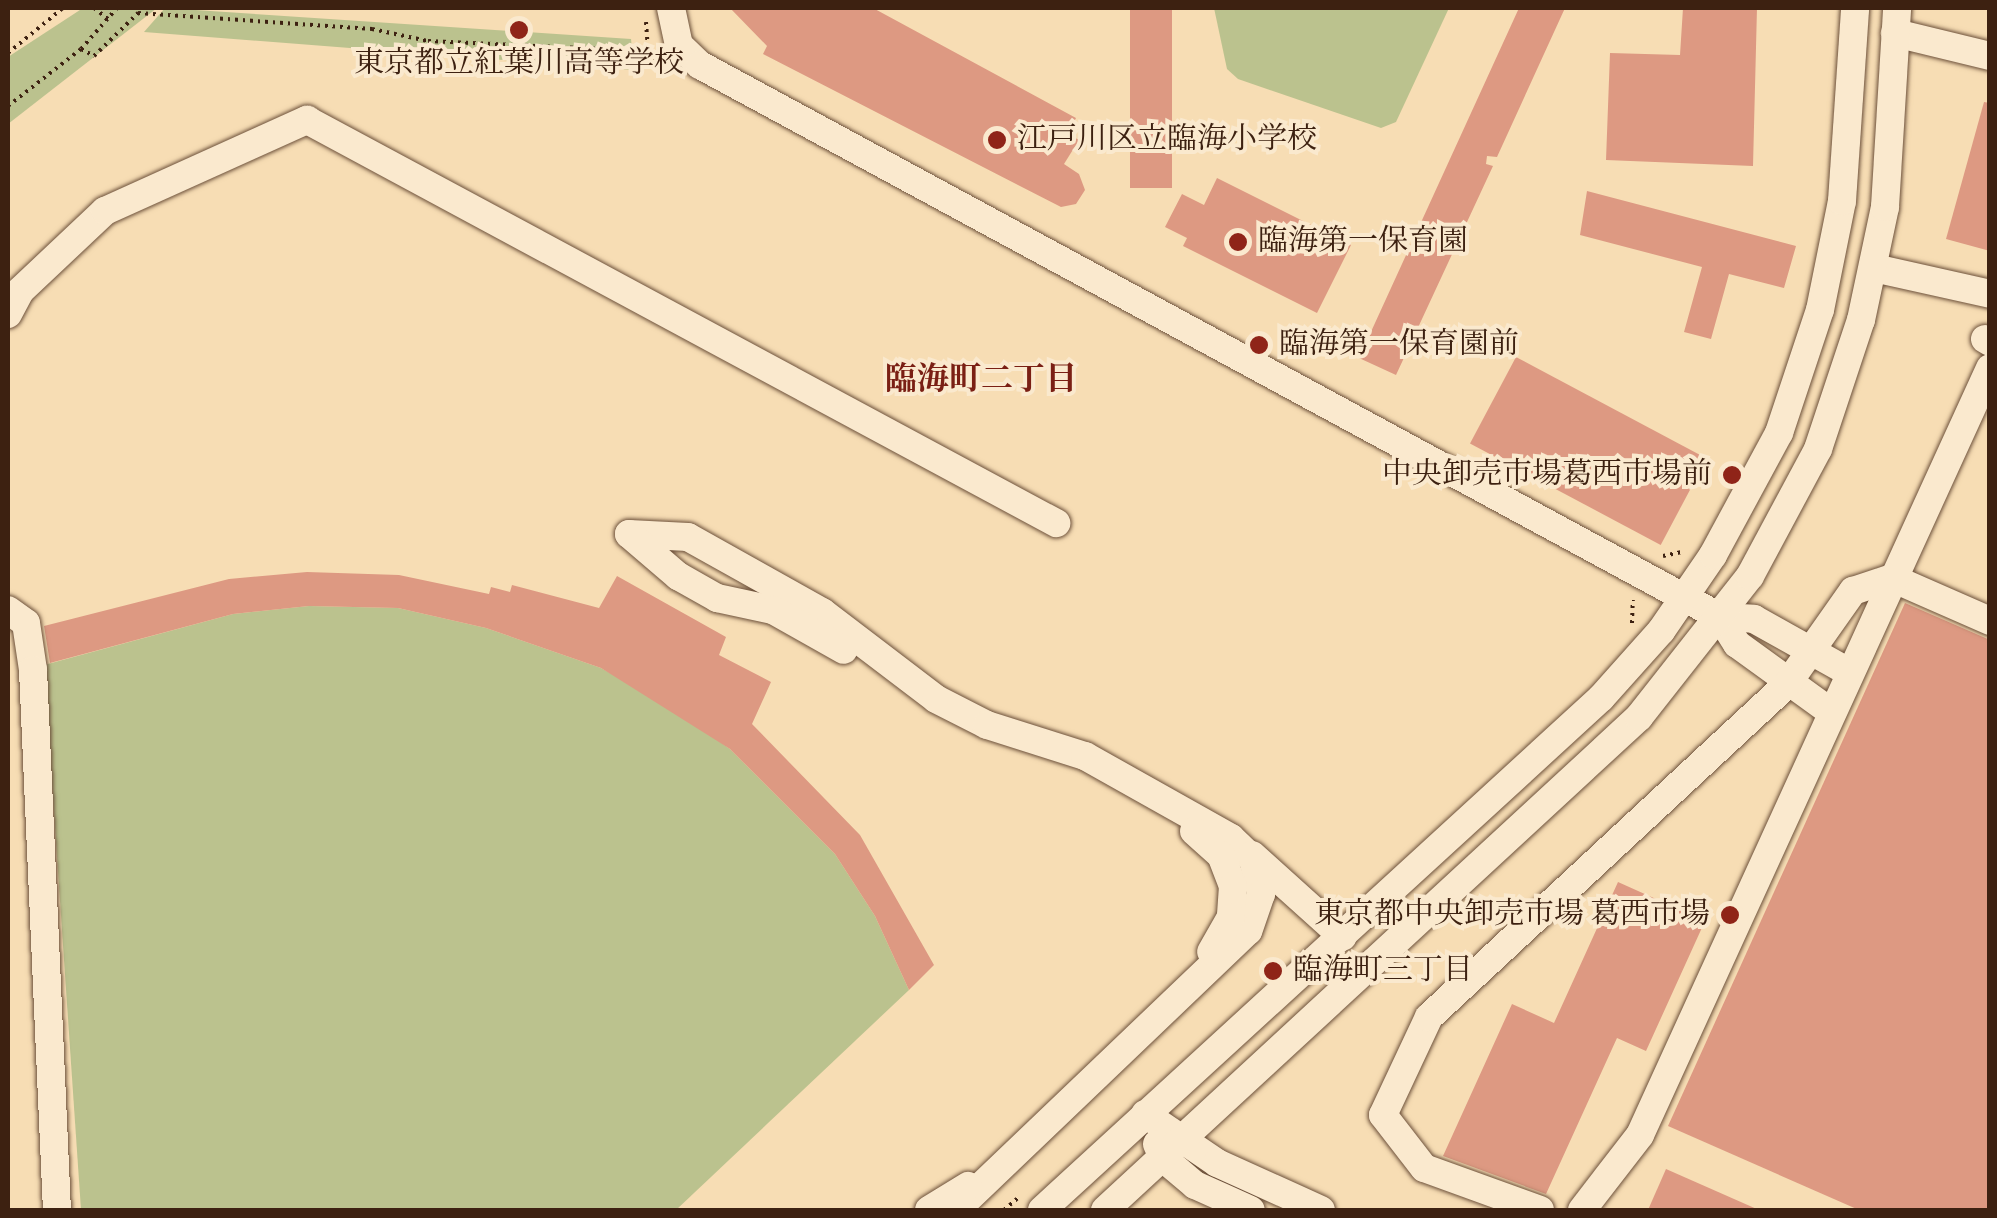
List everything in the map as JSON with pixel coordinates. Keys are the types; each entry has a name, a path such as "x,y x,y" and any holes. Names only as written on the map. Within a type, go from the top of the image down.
{"street":[{"path":"671,8 678,45 700,65 1720,616 1754,619 1811,656 1849,672"},
{"path":"1042,1210 1600,698 1684,596 1751,493 1797,387 1820,310 1842,201 1855,8"},
{"path":"1105,1210 1639,716 1720,616 1750,576 1818,449 1874,268 1884,207 1896,20 1990,56"},
{"path":"8,314 20,292 105,212 307,120 1056,523"},
{"path":"1874,268 1990,294"},
{"path":"1582,1210 1640,1136 1892,578 1946,442 1968,394 1990,368"},
{"path":"929,1210 962,1192 1217,946 1235,903 1228,870 1195,832 1079,769 947,726 893,693 820,633 773,610 717,598 678,576 629,534 688,538 822,612 936,699 1006,732 1085,756 1243,847 1342,937"},
{"path":"1540,1210 1424,1168 1383,1116 1429,1017 1788,683 1811,656 1853,591 1892,578 1990,620"},
{"path":"8,610 26,623 32,670 57,1210"},
{"path":"1720,616 1737,644 1831,712"},
{"path":"956,1210 1248,931 1261,884 1243,847"},
{"path":"1145,1114 1217,1162 1321,1210"},
{"path":"1145,1114 1163,1158 1195,1185 1252,1210"}],"path":[{"path":"8,53 63,8"},
{"path":"94,8 108,19"},
{"path":"8,106 81,49 117,8"},
{"path":"81,49 94,56 138,12 372,30 428,41 648,52"},
{"path":"1664,557 1693,542"}],"green space":[{"path":"83,8 157,8 8,124 8,57"},
{"path":"165,8 631,39 634,70 144,32"},
{"path":"1214,8 1449,8 1396,122 1381,128 1238,79 1227,69"},
{"path":"309,606 398,608 486,628 601,668 668,705 730,749 835,854 875,916 909,990 676,1210 81,1210 44,665 233,614"}],"building":[{"path":"730,8 873,8 1076,118 1068,134 1079,140 1064,164 1079,174 1085,190 1076,204 1061,207 763,54 767,46"},
{"path":"1130,8 1172,8 1172,188 1130,188"},
{"path":"1519,8 1565,8 1497,157 1487,156 1486,164 1493,166 1396,375 1359,358"},
{"path":"1683,8 1757,8 1753,166 1606,160 1610,53 1680,55"},
{"path":"1984,102 1990,103 1990,251 1946,239"},
{"path":"1217,178 1351,245 1317,313 1183,246 1187,238 1165,227 1182,194 1204,205"},
{"path":"1587,191 1796,246 1784,288 1729,274 1711,339 1684,332 1702,267 1580,235"},
{"path":"1516,357 1707,458 1661,545 1470,444"},
{"path":"307,572 399,575 489,594 491,587 510,592 512,585 599,608 617,576 726,637 719,655 771,682 752,724 860,835 934,965 909,990 875,916 835,854 730,749 601,668 486,628 398,608 309,606 233,614 50,663 44,626 229,579"},
{"path":"1905,603 1990,640 1990,1210 1859,1210 1668,1126"},
{"path":"1618,882 1705,921 1646,1051 1617,1038 1546,1194 1443,1156 1512,1004 1554,1023"},
{"path":"1666,1169 1759,1210 1648,1210"}],"place":[{"name":"東京都立紅葉川高等学校","path":"519,30"},
{"name":"江戸川区立臨海小学校","path":"997,140"},
{"name":"臨海第一保育園","path":"1238,242"},
{"name":"臨海第一保育園前","path":"1259,345"},
{"name":"中央卸売市場葛西市場前","path":"1732,475"},
{"name":"東京都中央卸売市場 葛西市場","path":"1730,915"},
{"name":"臨海町三丁目","path":"1273,971"}],"district":[{"name":"臨海町二丁目","path":"981,381"}]}
